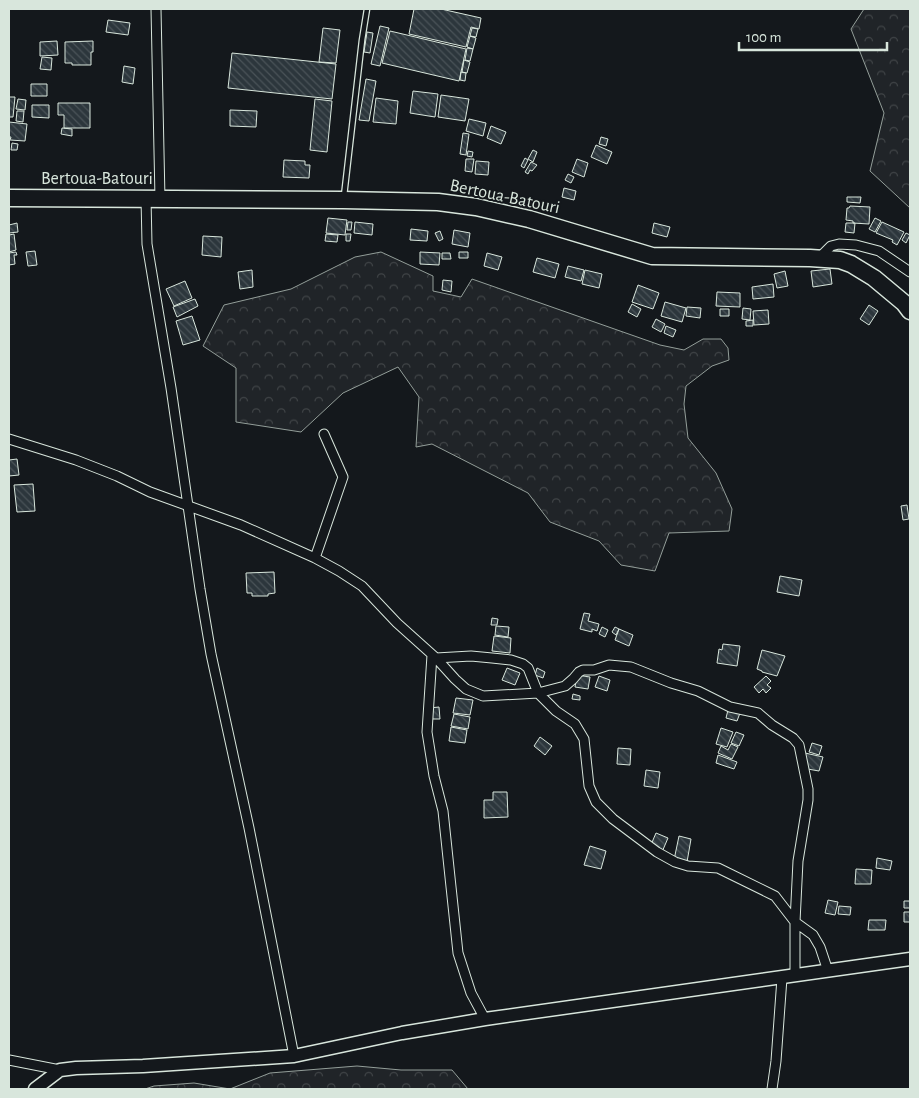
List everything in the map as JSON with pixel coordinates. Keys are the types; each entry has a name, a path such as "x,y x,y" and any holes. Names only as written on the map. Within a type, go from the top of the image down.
{"highway":[{"name":"Bertoua-Batouri","path":"9,198 438,202 476,207 529,219 652,256 819,258 840,260 860,269 889,289 910,311"}],"street":[{"path":"156,9 153,198 147,244 172,388 188,507 212,654 294,1056"},
{"path":"819,258 831,246 839,244 856,245 879,252 910,272"},
{"path":"315,558 343,477 324,434"},
{"path":"9,439 76,460 117,476 150,492 240,525 315,558 339,571 362,586 455,679 476,695 492,696 538,693 565,686 573,680 578,672 609,666 620,666 640,670 698,692 730,708 758,713 800,745 808,789 808,800 798,860 795,922 796,976"},
{"path":"434,656 471,656 511,660 523,664 528,668 538,693 556,711 575,724 584,739 589,786 596,802 613,819 675,862 688,866 718,868 775,896 795,922 813,935 820,947 828,971"},
{"path":"434,656 427,732 434,776 443,811 458,954 471,993 486,1019"},
{"path":"9,1060 60,1070 294,1056 402,1033 486,1019 910,959"},
{"path":"772,1089 782,978"},
{"path":"34,1089 60,1070"}],"lane":[{"path":"344,200 367,9"}],"green space":[{"path":"864,9 910,9 910,208 870,171 884,113 851,29"},
{"path":"381,252 433,276 433,291 461,297 472,279 660,345 684,350 703,339 721,339 728,348 729,360 712,366 686,386 684,404 688,438 716,473 732,509 729,531 669,533 655,571 621,565 599,541 550,522 528,493 432,444 416,447 419,397 398,367 343,393 301,432 236,422 236,368 203,346 224,305 291,289 355,257"},
{"path":"357,1066 401,1070 452,1070 468,1089 230,1089 270,1073"},
{"path":"194,1083 230,1089 145,1089 154,1086"}],"building":[{"path":"414,9 441,9 481,18 479,29 471,27 466,47 409,34"},
{"path":"108,20 130,23 128,35 106,32"},
{"path":"380,26 389,28 380,66 371,64"},
{"path":"323,28 340,30 336,63 319,62"},
{"path":"472,28 478,29 476,37 470,36"},
{"path":"390,31 466,49 459,81 382,63"},
{"path":"367,32 373,33 370,53 364,52"},
{"path":"470,36 476,38 473,49 467,47"},
{"path":"57,41 58,55 40,56 40,42"},
{"path":"93,41 91,65 65,63 65,42"},
{"path":"467,48 473,49 470,61 465,60"},
{"path":"232,53 336,64 332,99 228,88"},
{"path":"42,57 52,58 51,70 40,69"},
{"path":"464,60 470,62 467,73 462,72"},
{"path":"124,66 135,68 133,84 122,82"},
{"path":"461,72 466,73 465,81 460,80"},
{"path":"366,79 376,81 369,121 359,120"},
{"path":"31,84 47,84 47,96 31,96"},
{"path":"413,91 438,94 435,117 410,113"},
{"path":"441,95 469,99 465,121 438,117"},
{"path":"9,97 15,97 13,117 9,117"},
{"path":"376,98 398,101 396,124 373,122"},
{"path":"18,99 26,100 25,110 16,109"},
{"path":"315,99 332,101 327,152 310,150"},
{"path":"58,103 90,103 90,128 64,128 64,115 58,115"},
{"path":"32,105 49,105 49,118 32,117"},
{"path":"230,110 257,111 256,127 230,126"},
{"path":"17,111 24,111 23,122 16,121"},
{"path":"469,119 486,123 483,136 466,131"},
{"path":"9,122 27,124 25,141 10,140"},
{"path":"491,126 506,132 501,144 487,138"},
{"path":"62,128 72,129 72,136 61,134"},
{"path":"463,133 469,134 466,155 460,154"},
{"path":"601,137 608,139 606,146 599,144"},
{"path":"12,143 18,144 17,150 11,150"},
{"path":"596,145 612,152 607,164 591,157"},
{"path":"533,150 537,152 533,162 528,159"},
{"path":"468,151 473,152 472,157 467,156"},
{"path":"525,158 528,160 524,168 521,166"},
{"path":"466,159 474,159 472,172 465,171"},
{"path":"577,159 588,163 584,177 572,172"},
{"path":"284,160 305,161 305,165 310,165 309,178 283,177"},
{"path":"476,161 489,162 488,175 475,174"},
{"path":"531,162 537,165 528,174 525,172"},
{"path":"568,174 574,177 571,183 565,180"},
{"path":"564,188 576,191 574,200 562,197"},
{"path":"847,197 861,197 860,203 847,202"},
{"path":"850,206 870,207 869,224 853,223 853,221 846,220 847,208"},
{"path":"328,218 347,220 345,235 326,233"},
{"path":"875,218 881,221 875,232 869,229"},
{"path":"348,222 352,222 351,230 347,230"},
{"path":"355,222 373,224 372,235 354,233"},
{"path":"882,222 904,232 897,245 892,242 893,240 876,233"},
{"path":"17,223 18,232 9,233 9,225"},
{"path":"654,223 670,227 667,237 652,233"},
{"path":"846,223 855,223 854,233 845,232"},
{"path":"411,229 428,231 427,241 410,240"},
{"path":"454,230 470,233 468,247 452,244"},
{"path":"440,231 443,239 439,241 435,233"},
{"path":"906,233 910,235 906,243 902,240"},
{"path":"14,234 16,250 9,252 9,235"},
{"path":"326,234 338,235 337,242 325,241"},
{"path":"346,234 351,234 350,241 346,241"},
{"path":"203,236 222,237 221,257 202,255"},
{"path":"35,251 37,265 28,266 26,252"},
{"path":"16,252 17,255 14,255 15,264 9,265 9,253"},
{"path":"420,252 440,253 439,265 420,264"},
{"path":"459,252 468,252 468,258 459,258"},
{"path":"442,253 450,253 451,259 442,259"},
{"path":"487,253 502,257 498,270 484,266"},
{"path":"537,258 559,264 555,278 533,272"},
{"path":"568,266 584,270 581,281 565,277"},
{"path":"830,269 832,284 813,287 811,271"},
{"path":"252,270 253,287 240,289 238,272"},
{"path":"585,270 602,274 599,288 582,284"},
{"path":"785,271 788,286 777,288 774,274"},
{"path":"443,280 452,281 451,292 442,290"},
{"path":"185,281 192,298 174,306 166,289"},
{"path":"773,284 774,297 753,299 752,287"},
{"path":"638,285 659,293 653,309 632,302"},
{"path":"717,292 740,293 740,307 716,306"},
{"path":"195,299 198,306 177,317 173,307"},
{"path":"665,302 686,308 682,322 661,316"},
{"path":"632,304 641,309 637,317 628,312"},
{"path":"869,305 878,311 869,325 860,319"},
{"path":"687,307 701,308 700,318 686,316"},
{"path":"743,308 751,309 750,320 742,319"},
{"path":"720,309 729,309 729,316 720,316"},
{"path":"768,310 769,324 754,325 753,311"},
{"path":"192,316 200,340 183,345 176,321"},
{"path":"656,319 665,324 661,332 652,327"},
{"path":"753,320 753,326 746,326 746,321"},
{"path":"666,326 676,330 673,337 664,333"},
{"path":"17,459 19,475 9,476 9,460"},
{"path":"33,484 35,511 17,512 14,485"},
{"path":"907,505 909,519 903,520 901,506"},
{"path":"274,572 275,593 268,594 268,596 252,596 252,593 247,593 246,573"},
{"path":"780,576 802,580 799,596 777,592"},
{"path":"584,613 590,614 588,621 599,624 597,631 592,629 592,632 580,629"},
{"path":"492,618 498,619 497,625 491,625"},
{"path":"496,626 509,627 508,637 495,635"},
{"path":"602,627 608,630 605,637 599,634"},
{"path":"615,627 619,629 616,635 612,632"},
{"path":"619,629 633,635 629,646 615,640"},
{"path":"494,636 511,638 510,653 492,651"},
{"path":"723,644 740,646 737,666 717,663 719,649 722,650"},
{"path":"762,650 785,656 777,676 757,669"},
{"path":"507,668 520,673 515,685 502,680"},
{"path":"537,668 545,672 543,678 535,675"},
{"path":"577,675 590,677 588,689 575,687"},
{"path":"599,676 610,680 607,691 595,687"},
{"path":"766,676 771,681 767,685 771,688 766,693 763,689 759,693 754,687"},
{"path":"573,694 580,696 580,700 572,699"},
{"path":"456,698 473,700 470,715 453,713"},
{"path":"439,707 440,719 429,719 429,708"},
{"path":"728,710 740,713 737,721 726,718"},
{"path":"454,714 470,717 468,729 451,726"},
{"path":"451,727 467,730 465,743 449,741"},
{"path":"721,728 733,732 727,747 716,744"},
{"path":"736,732 744,735 739,746 731,743"},
{"path":"540,737 552,746 545,755 534,746"},
{"path":"812,743 822,746 819,755 809,752"},
{"path":"731,744 738,747 732,759 718,753 721,746 728,750"},
{"path":"618,748 631,749 630,765 617,764"},
{"path":"805,753 823,757 819,771 802,768"},
{"path":"718,755 737,762 734,769 716,763"},
{"path":"646,770 660,772 658,788 644,786"},
{"path":"493,792 507,792 508,817 484,818 484,800 493,800"},
{"path":"656,833 668,838 662,852 650,847"},
{"path":"679,836 691,839 687,862 674,860"},
{"path":"590,846 606,851 601,869 584,865"},
{"path":"877,858 892,861 890,870 876,868"},
{"path":"856,869 872,870 871,884 855,884"},
{"path":"828,900 838,902 835,915 825,913"},
{"path":"904,901 910,901 910,908 904,908"},
{"path":"839,906 851,907 850,915 838,914"},
{"path":"904,912 910,912 910,922 904,922"},
{"path":"869,920 886,920 885,930 868,930"}]}
